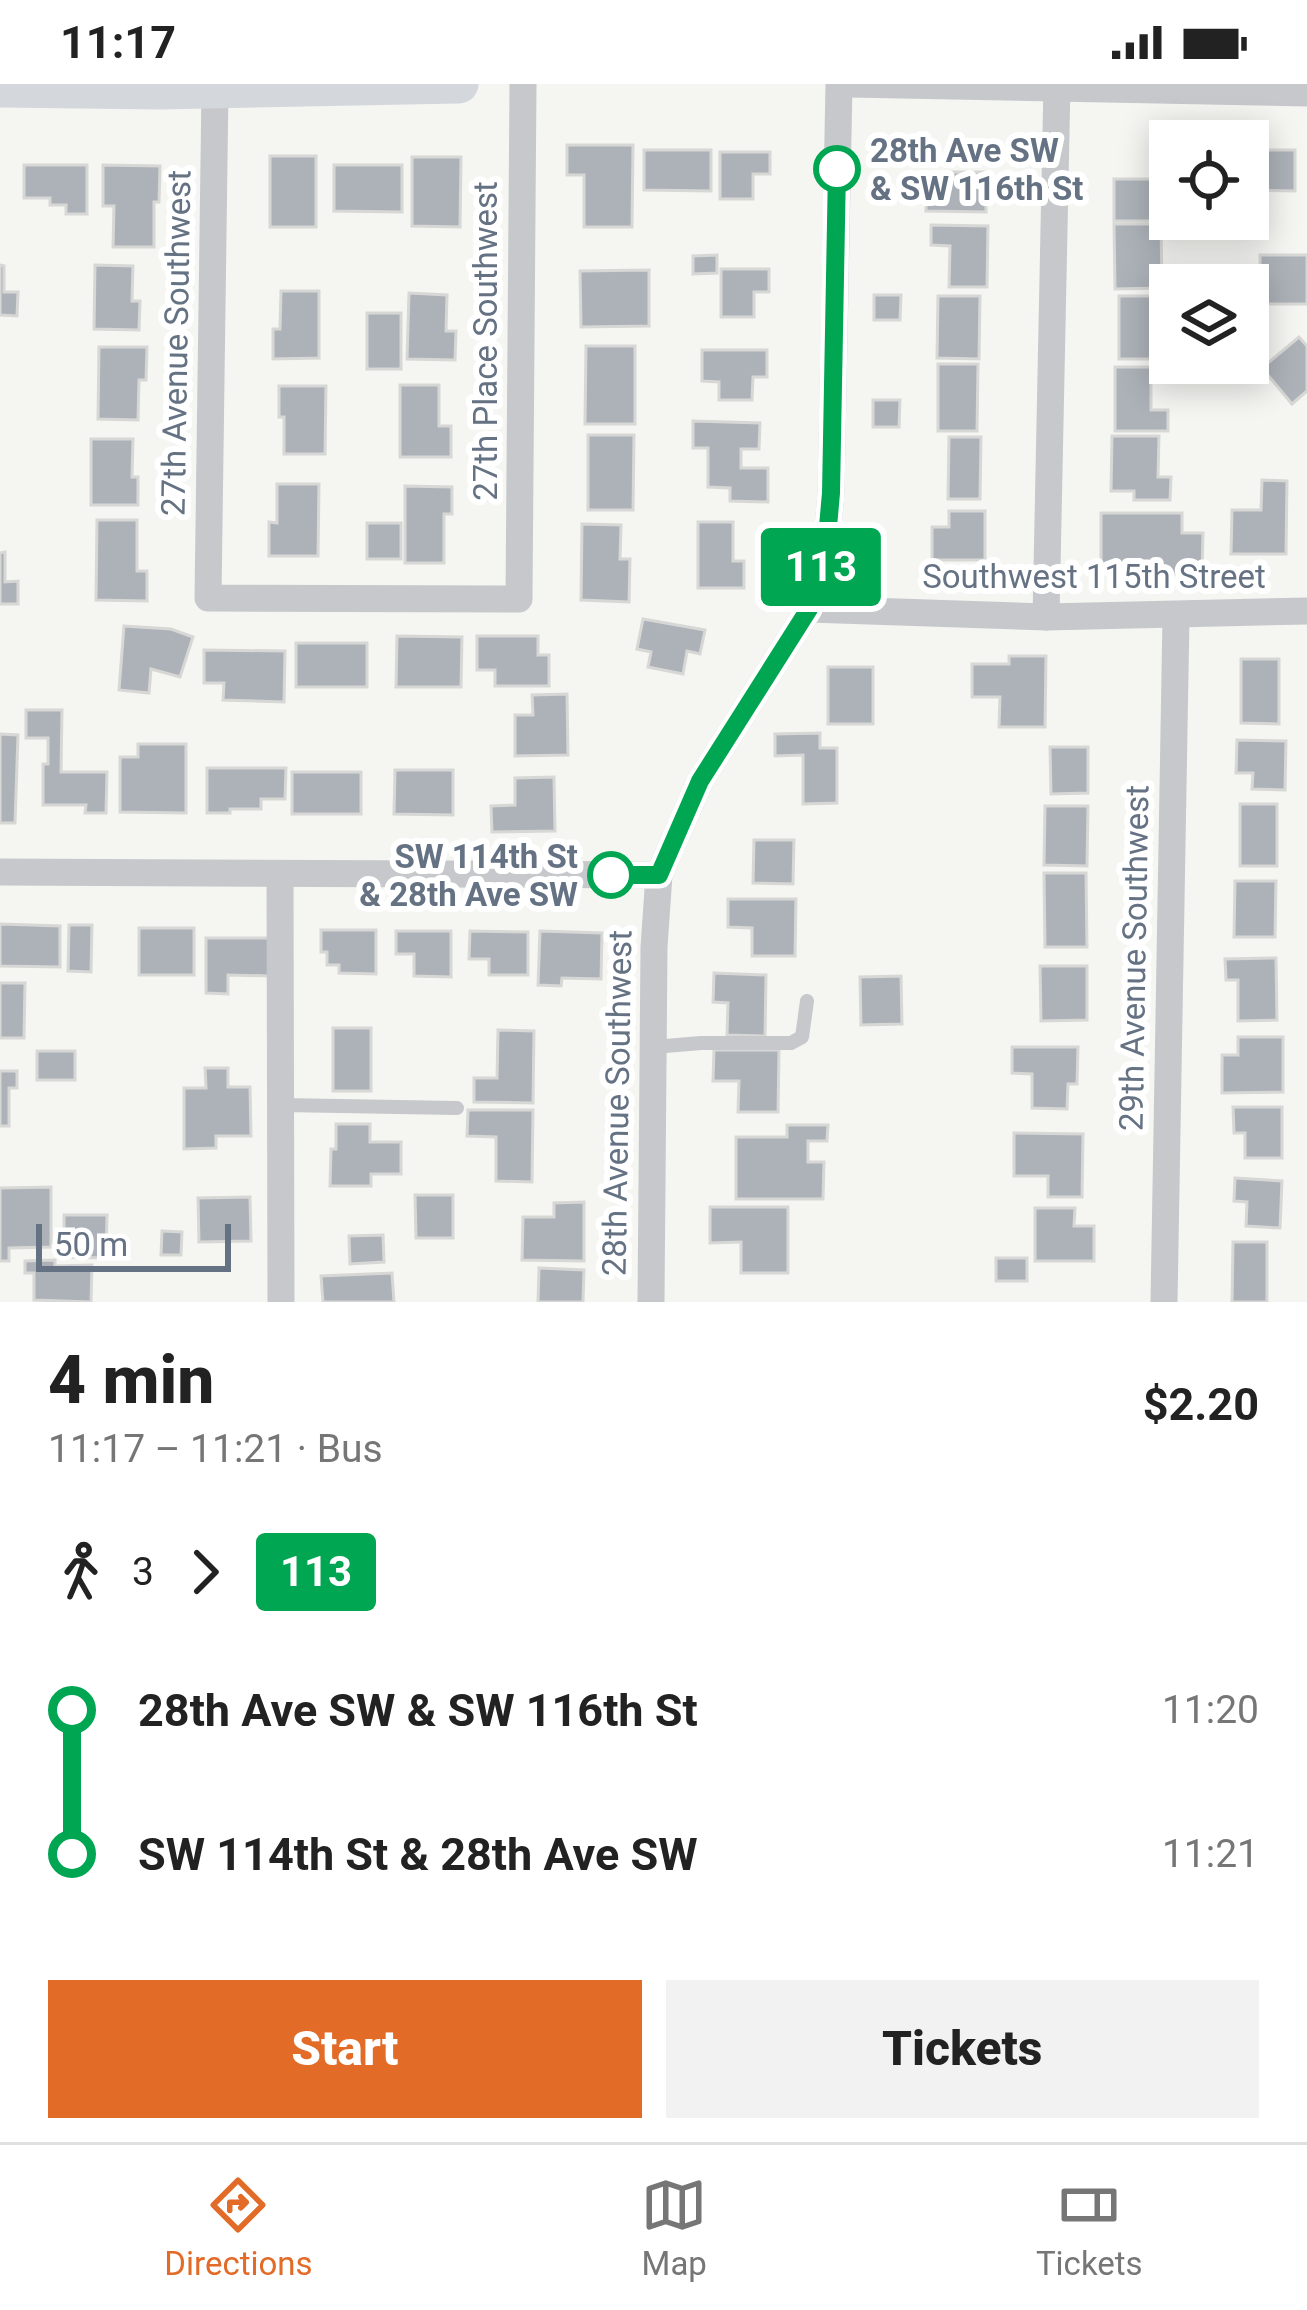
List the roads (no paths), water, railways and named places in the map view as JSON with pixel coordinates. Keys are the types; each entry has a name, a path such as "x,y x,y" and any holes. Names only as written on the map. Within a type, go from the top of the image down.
{"street":[{"path":"0,88 459,84"},
{"name":"27th Place Southwest","path":"208,598 519,599 523,84"},
{"path":"843,84 1307,93"},
{"name":"28th Avenue Southwest","path":"650,1302 659,875 700,781 809,609 826,549 843,84"},
{"path":"1046,617 1056,86"},
{"name":"27th Avenue Southwest","path":"208,598 215,87"},
{"name":"Southwest 115th Street","path":"809,609 1046,617 1307,611"},
{"name":"29th Avenue Southwest","path":"1164,1302 1176,616"},
{"path":"0,872 659,875"},
{"path":"280,874 281,1302"}],"lane":[{"path":"653,1047 791,1042 802,1037 807,1001"},
{"path":"281,1105 457,1108"}],"place":[{"name":"28th Ave SW & SW 116th St","path":"837,169"},
{"name":"SW 114th St & 28th Ave SW","path":"611,875"}]}
